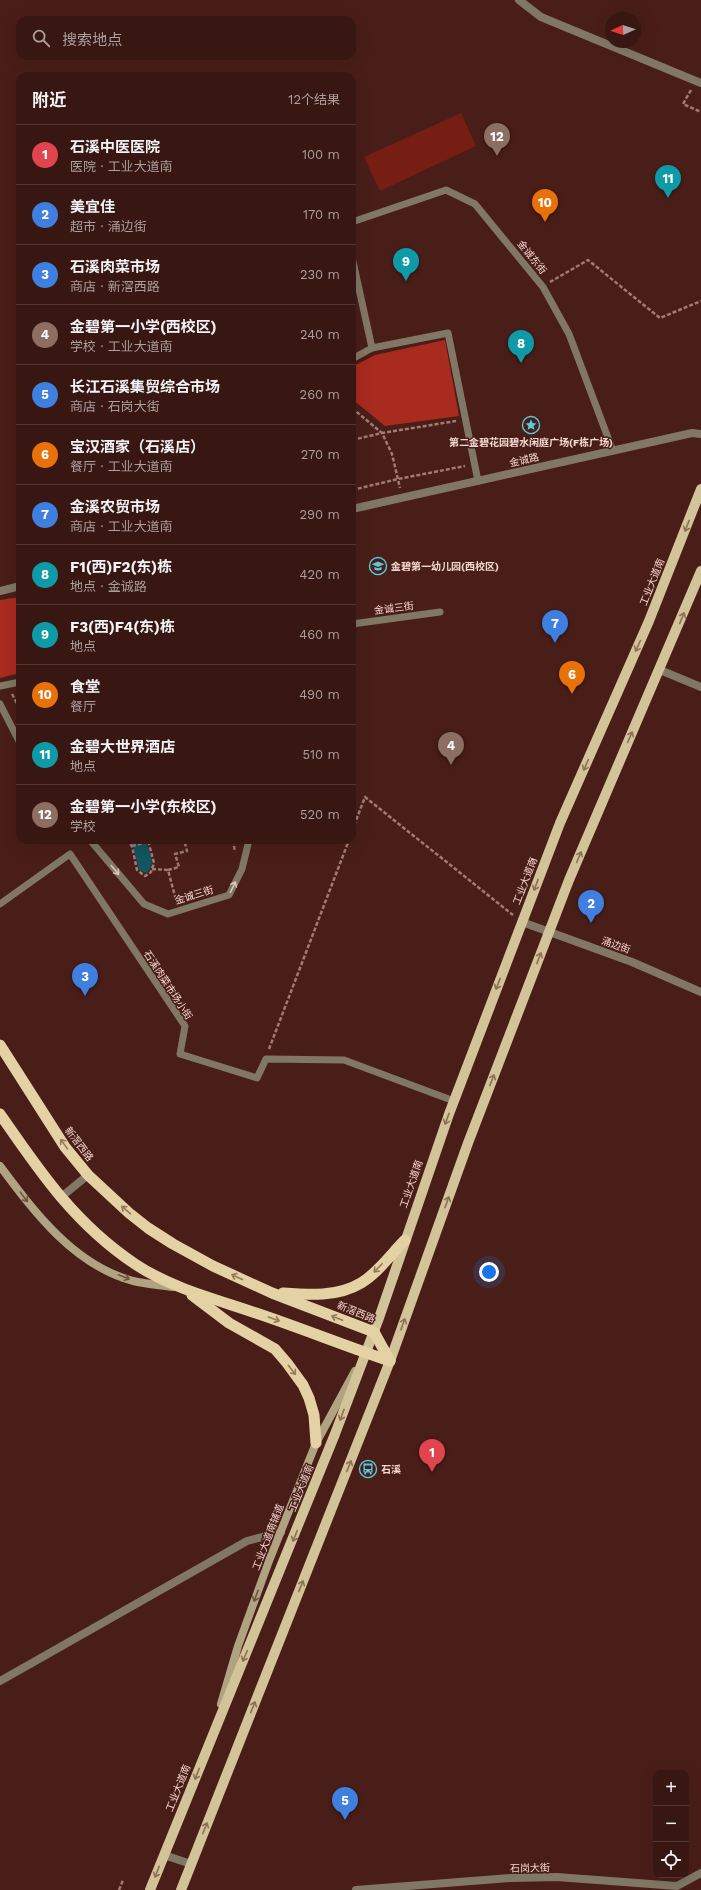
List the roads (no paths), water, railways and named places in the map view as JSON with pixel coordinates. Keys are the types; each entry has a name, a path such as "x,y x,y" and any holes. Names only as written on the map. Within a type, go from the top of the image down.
{"highway":[{"name":"新滘西路","path":"0,1045 65,1147 88,1175 129,1213 148,1228 192,1255 272,1293 374,1332 390,1361"},
{"path":"0,1114 60,1198 111,1246 136,1265 184,1289 390,1361"},
{"path":"272,1293 319,1294 352,1288 362,1283 375,1272 405,1240"},
{"path":"184,1289 229,1323 275,1350 287,1363 303,1385 310,1398 314,1415 316,1443"}],"main road":[{"name":"工业大道南","path":"150,1890 316,1483 365,1352 374,1332 454,1101 560,823 649,621 701,489"},
{"path":"181,1890 390,1361 468,1143 549,932 630,736 660,670 701,571"},
{"path":"0,1166 34,1211 77,1252 106,1270 134,1281 184,1289"},
{"name":"工业大道南辅道","path":"211,1738 238,1646 280,1532 316,1443 365,1352"}],"street":[{"path":"518,0 541,17 698,82"},
{"name":"金诚路","path":"356,508 692,433 701,434"},
{"path":"0,591 16,587"},
{"path":"660,670 701,687"},
{"name":"涌边街","path":"522,922 632,962 701,992"},
{"path":"60,1198 88,1175"},
{"path":"0,1681 248,1541 280,1532"},
{"path":"164,1855 191,1864"},
{"name":"石岗大街","path":"356,1890 511,1878 557,1877 677,1886 701,1873"}],"lane":[{"name":"金诚东街","path":"356,221 446,190 476,204 543,287 569,334 613,450"},
{"path":"356,275 372,348"},
{"path":"356,357 372,348 448,333 478,481"},
{"name":"金诚三街","path":"356,623 440,612"},
{"path":"0,686 16,683"},
{"path":"0,704 16,735"},
{"name":"金诚三街","path":"93,844 144,904 168,914 229,895 242,869 248,844"},
{"name":"石溪肉菜市场小街","path":"0,904 70,854 185,1026 180,1054 257,1078 266,1059 344,1060 454,1101"}],"water":[{"path":"131,844 147,844 152,862 150,870 146,873 139,870"}],"place":[{"name":"金碧第一小学(东校区)","path":"497,156"},
{"name":"金碧大世界酒店","path":"668,198"},
{"name":"食堂","path":"545,222"},
{"name":"F3(西)F4(东)栋","path":"406,281"},
{"name":"F1(西)F2(东)栋","path":"521,363"},
{"name":"第二金碧花园碧水闲庭广场(F栋广场)","path":"531,425"},
{"name":"金碧第一幼儿园(西校区)","path":"378,566"},
{"name":"金溪农贸市场","path":"555,643"},
{"name":"宝汉酒家（石溪店）","path":"572,694"},
{"name":"金碧第一小学(西校区)","path":"451,765"},
{"name":"美宜佳","path":"591,923"},
{"name":"石溪肉菜市场","path":"85,996"},
{"name":"石溪","path":"368,1469"},
{"name":"石溪中医医院","path":"432,1472"},
{"name":"长江石溪集贸综合市场","path":"345,1820"}]}
